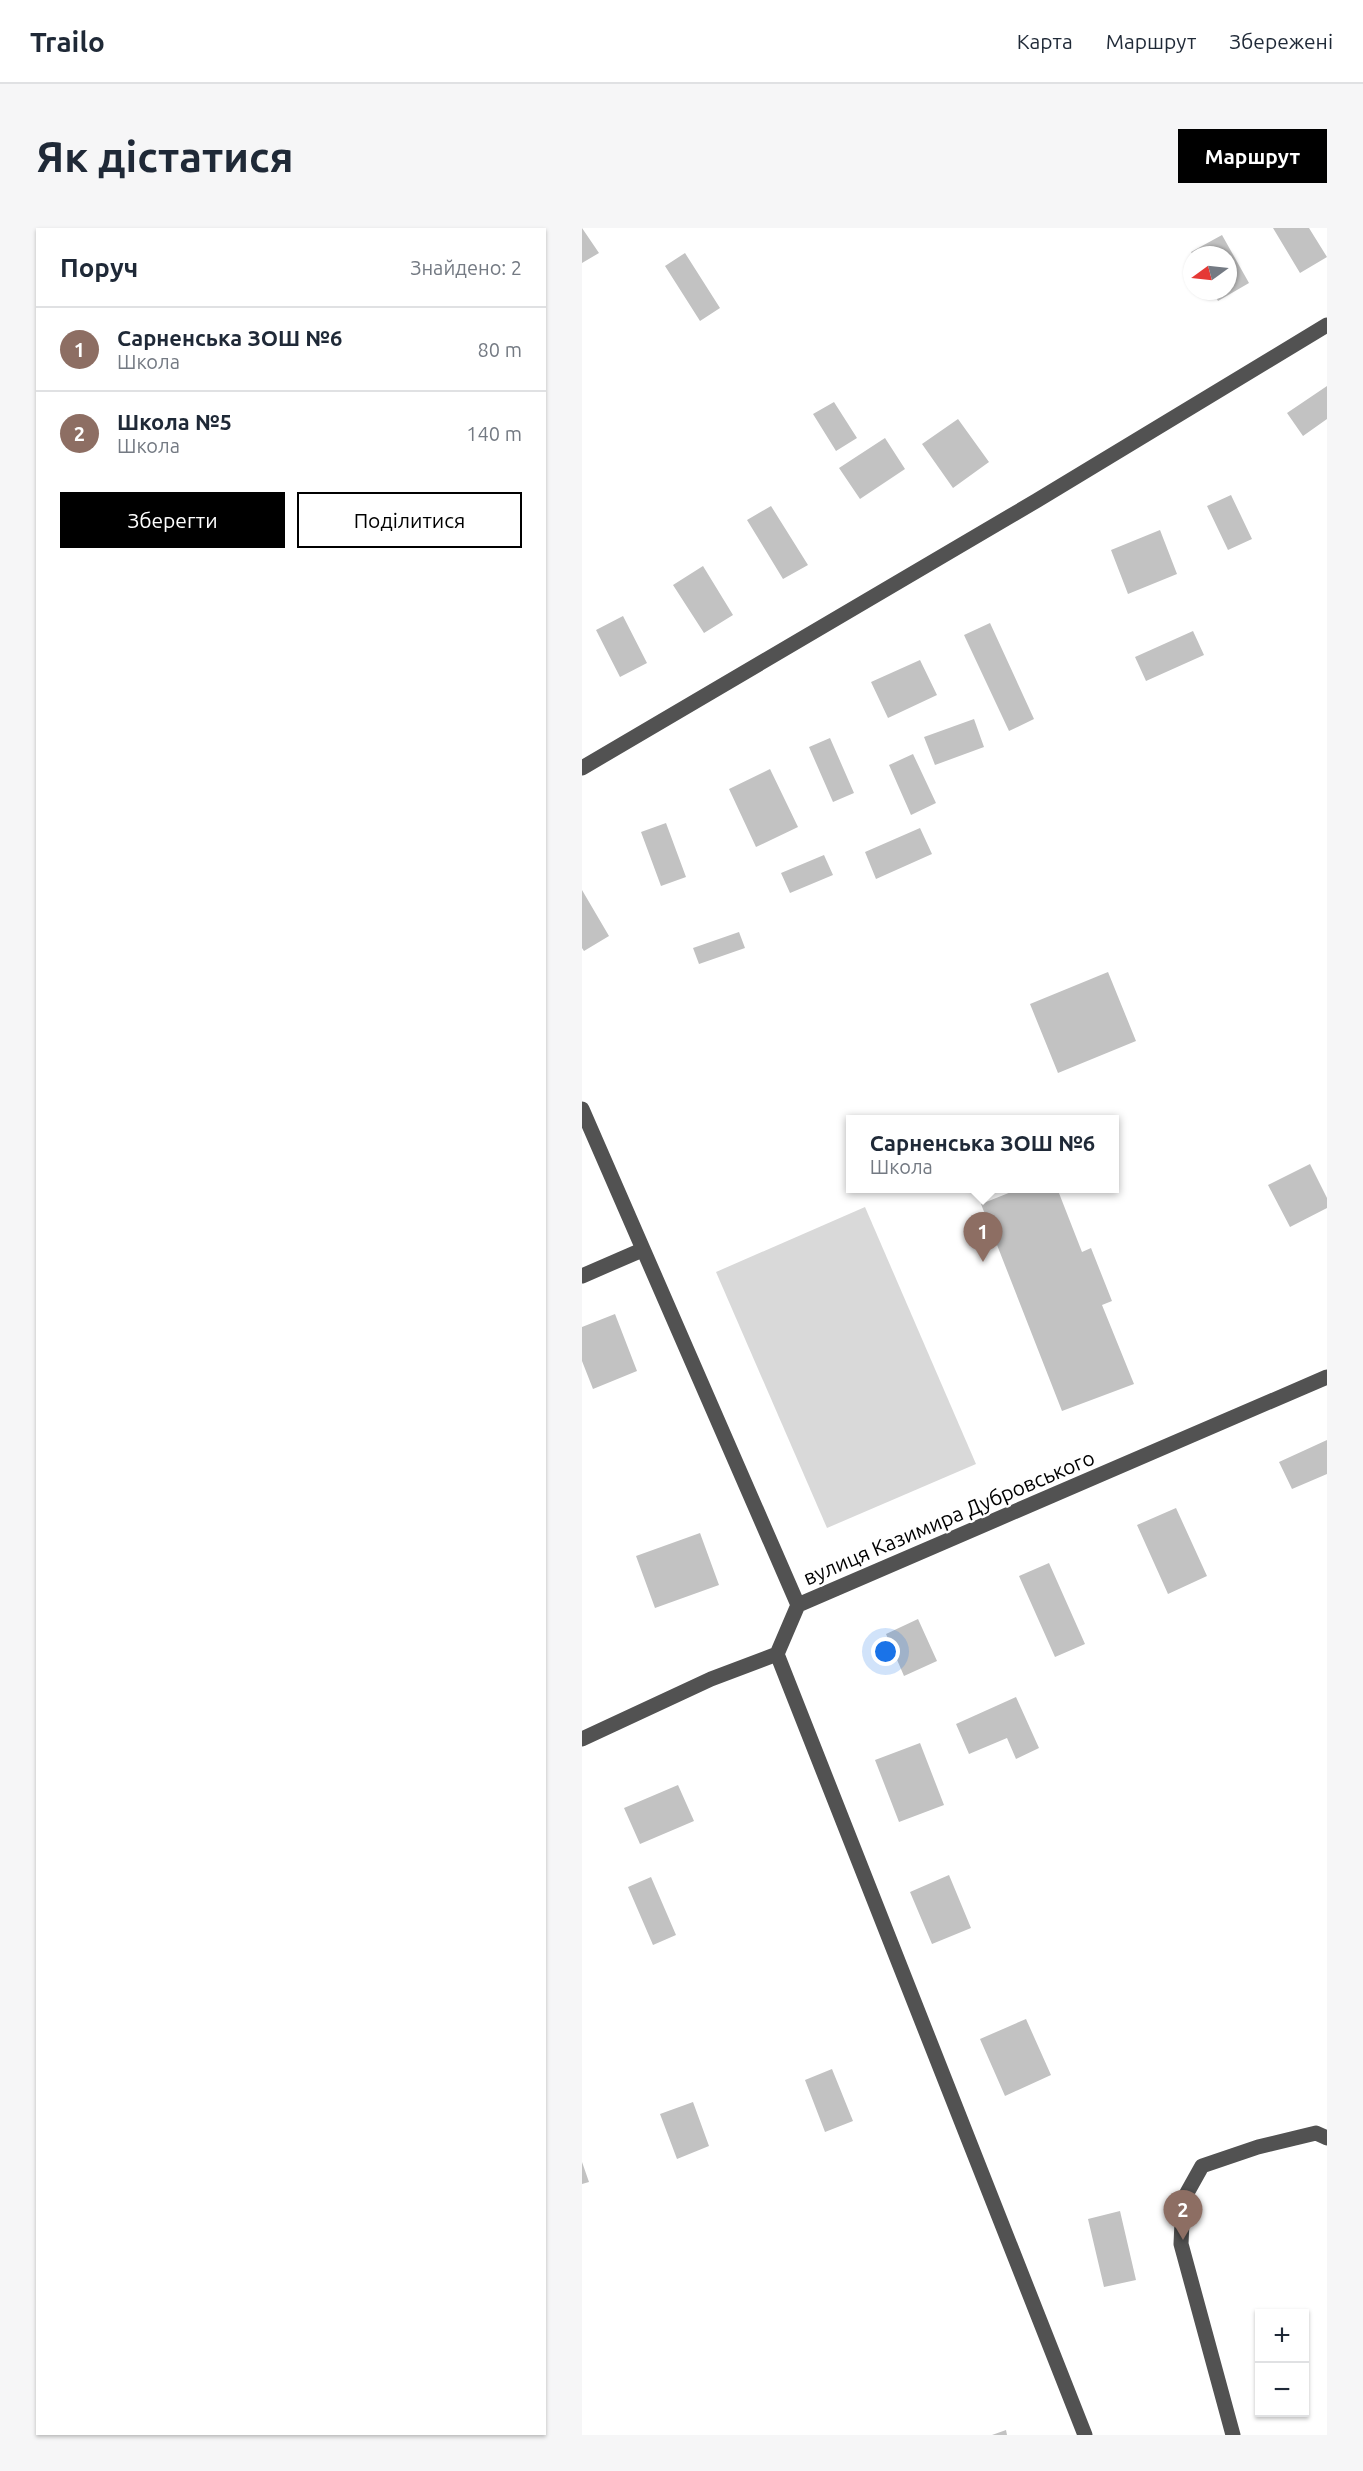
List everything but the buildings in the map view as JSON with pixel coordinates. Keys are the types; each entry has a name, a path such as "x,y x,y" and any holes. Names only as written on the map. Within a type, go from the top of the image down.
{"street":[{"path":"582,768 1036,501 1327,325"},
{"path":"582,1109 798,1605"},
{"path":"582,1276 642,1250"},
{"name":"вулиця Казимира Дубровського","path":"777,1654 798,1605 1327,1377"},
{"path":"582,1739 711,1679 777,1654 1085,2435"},
{"path":"1233,2435 1182,2244 1183,2200 1202,2166 1258,2146 1316,2133 1327,2138"}],"shaded area":[{"path":"865,1207 976,1464 827,1528 716,1272"}],"place":[{"name":"Сарненська ЗОШ №6","path":"983,1262"},
{"name":"Школа №5","path":"1183,2240"}]}
